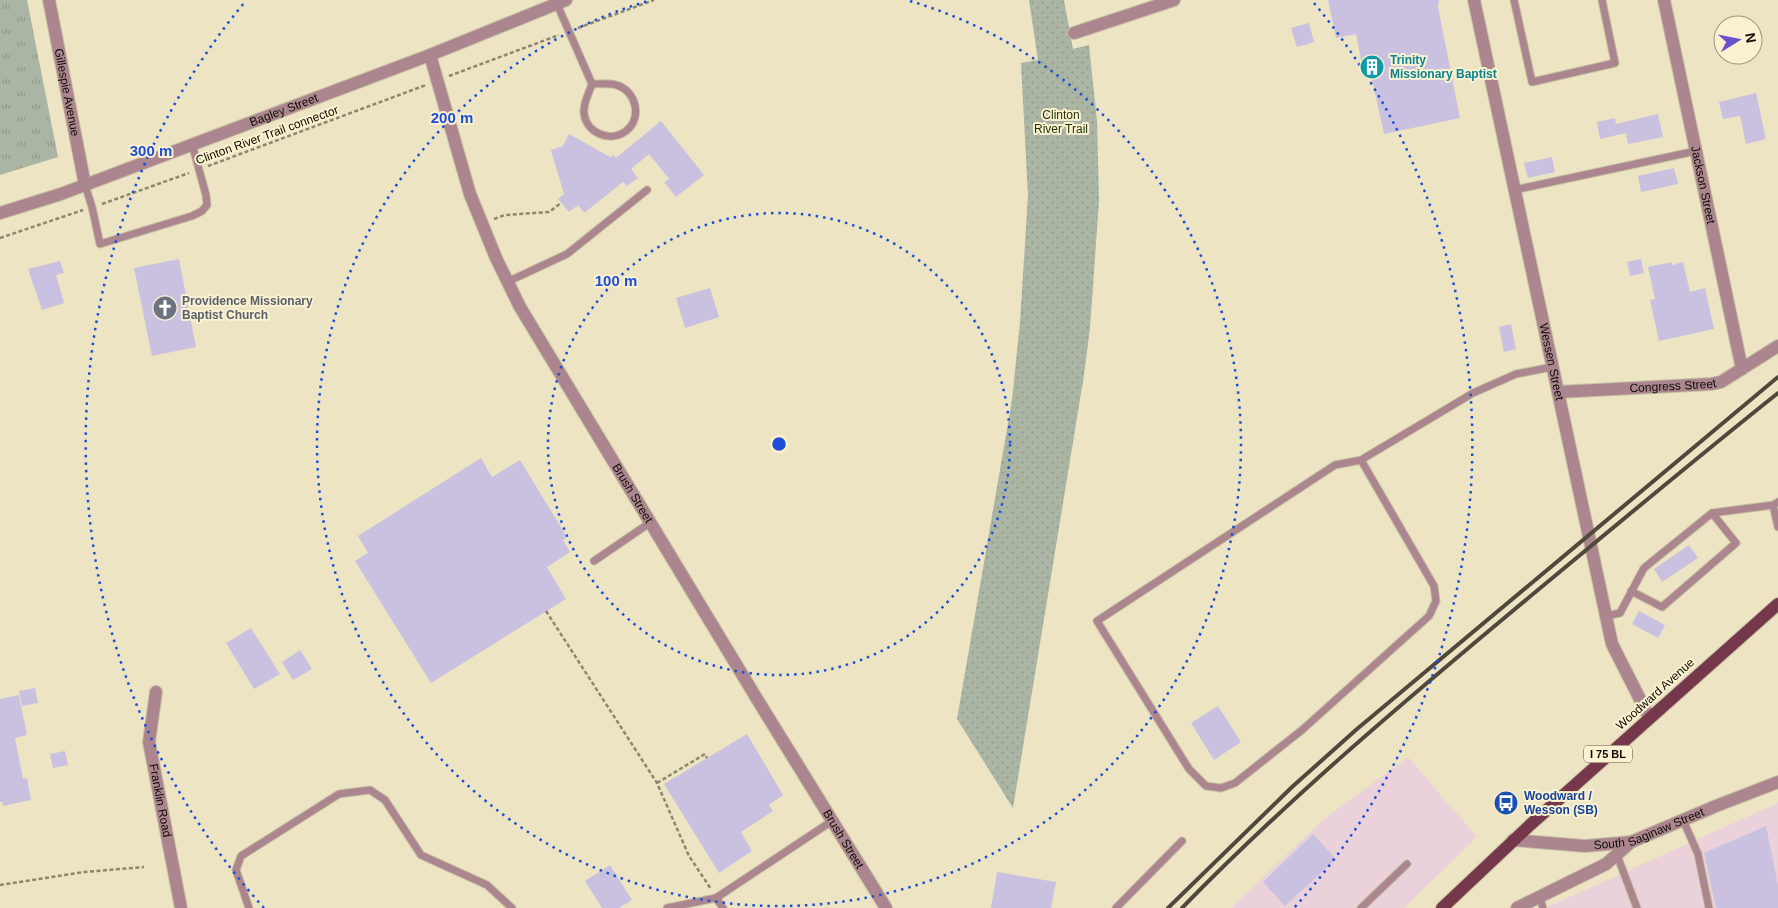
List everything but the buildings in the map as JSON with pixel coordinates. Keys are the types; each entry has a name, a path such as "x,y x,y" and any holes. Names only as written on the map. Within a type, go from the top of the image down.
{"main road":[{"name":"Woodward Avenue","path":"1442,908 1649,717 1778,604"}],"street":[{"name":"Gillespie Avenue","path":"49,0 85,184"},
{"path":"1074,33 1174,0"},
{"name":"Wessen Street","path":"1474,0 1612,644 1649,717"},
{"name":"Jackson Street","path":"1664,0 1742,369"},
{"name":"Bagley Street","path":"0,213 85,184 430,55 562,2"},
{"name":"Brush Street","path":"430,55 470,194 507,282 534,332 886,908"},
{"name":"Congress Street","path":"1558,392 1711,384 1728,378 1778,346"},
{"name":"Franklin Road","path":"156,692 148,742 181,908"},
{"name":"South Saginaw Street","path":"1514,840 1586,846 1631,842 1778,782"},
{"path":"1517,908 1542,903 1606,864 1631,842"}],"lane":[{"path":"1514,0 1532,82 1615,63 1602,0"},
{"path":"562,2 569,32 592,84 584,105 587,123 592,130 609,136 618,135 626,131 632,125 636,109 630,94 624,88 616,85 592,84"},
{"path":"85,184 100,244 192,216 202,211 206,205 206,195 192,144"},
{"path":"1514,190 1696,151"},
{"path":"507,282 567,254 647,190"},
{"path":"1360,460 1434,586 1436,601 1429,616 1302,730 1236,783 1221,788 1206,786 1189,769 1097,621 1335,465 1360,460 1473,392 1516,374 1552,367"},
{"path":"1606,616 1620,613 1644,568 1712,513 1776,504 1778,527"},
{"path":"1631,590 1662,607 1736,543 1712,513"},
{"path":"594,561 651,522"},
{"path":"249,908 236,870 241,856 339,794 370,790 385,800 420,855 487,886 512,908"},
{"path":"1683,820 1698,854 1709,908"},
{"path":"667,908 716,898 832,821"},
{"path":"1116,908 1182,841"},
{"path":"1616,855 1637,908"},
{"path":"1362,908 1407,864"},
{"path":"716,898 723,908"}],"path":[{"path":"447,77 654,0"},
{"name":"Clinton River Trail connector","path":"0,238 199,169 426,85"},
{"path":"493,220 505,215 549,212 562,203"},
{"path":"546,611 657,783 689,856 716,898"},
{"path":"657,783 704,754 707,758"},
{"path":"0,885 84,872 144,867"}],"shaded area":[{"path":"1408,757 1477,837 1404,908 1231,908 1324,819"},
{"path":"1778,803 1778,908 1545,908"}],"green space":[{"path":"0,0 27,0 58,157 0,175"},
{"name":"Clinton River Trail","path":"1029,0 1064,0 1073,49 1089,45 1097,121 1099,201 1090,328 1084,375 1013,808 957,719 1012,400 1020,322 1028,196 1021,63 1038,60"}],"railway":[{"path":"1168,908 1292,787 1357,729 1778,377"},
{"path":"1182,908 1221,868 1387,718 1472,645 1778,393"}],"place":[{"name":"Trinity Missionary Baptist","path":"1372,67"},
{"name":"Providence Missionary Baptist Church","path":"165,308"},
{"name":"Woodward / Wesson (SB)","path":"1506,803"}]}
